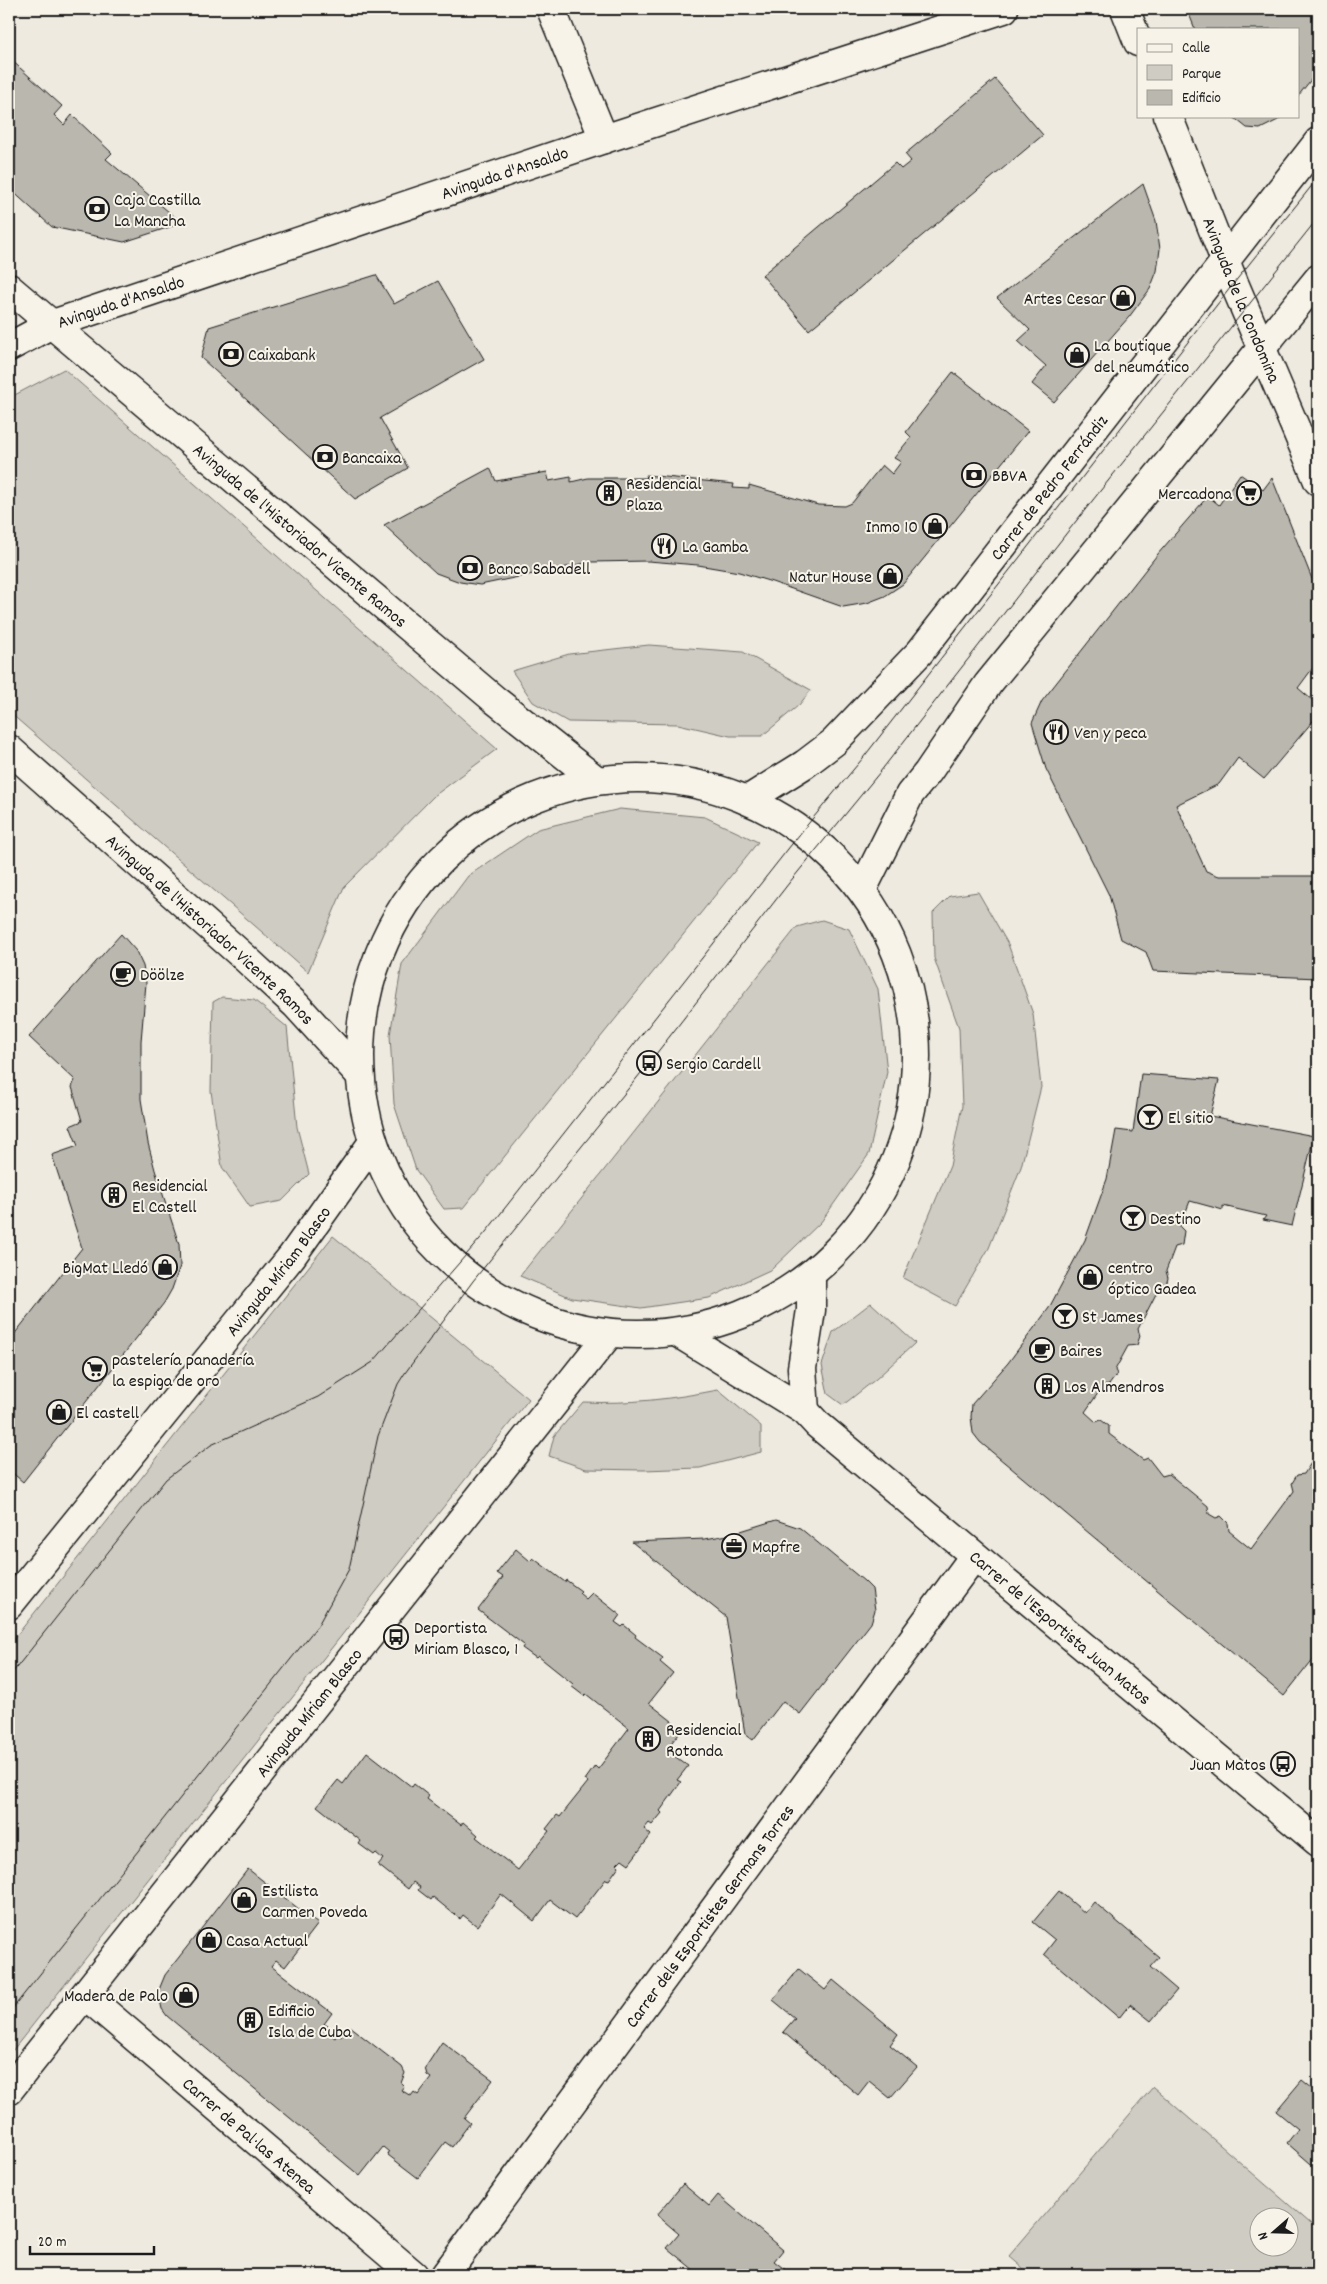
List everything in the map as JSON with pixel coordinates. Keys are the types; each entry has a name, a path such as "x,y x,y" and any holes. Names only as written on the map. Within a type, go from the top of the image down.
{"street":[{"path":"551,9 604,139"},
{"name":"Avinguda d'Ansaldo","path":"9,347 50,325 604,139 1004,9"},
{"path":"1125,9 1137,39"},
{"name":"Avinguda de la Condomina","path":"1169,118 1225,261 1318,481"},
{"name":"Carrer de Pedro Ferrándiz","path":"749,799 805,764 834,742 920,652 1318,142"},
{"path":"862,890 910,794 928,772 988,684 1318,279"},
{"name":"Avinguda de l'Historiador Vicente Ramos","path":"9,288 50,325 487,693 595,779"},
{"name":"Avinguda de l'Historiador Vicente Ramos","path":"9,749 296,1005 360,1075"},
{"path":"595,779 688,781 749,799 803,830 820,844 862,890 888,931 910,993 917,1064 905,1139 881,1195 845,1245 812,1276 736,1318 678,1333 641,1336 608,1334 529,1314 472,1281 455,1268 414,1223 373,1142 365,1110 360,1075 364,1003 379,950 397,914 451,847 507,809 595,779"},
{"name":"Avinguda Míriam Blasco","path":"9,1605 292,1256 373,1142"},
{"path":"804,1411 802,1368 811,1310 812,1276"},
{"name":"Carrer de l'Esportista Juan Matos","path":"678,1333 804,1411 974,1556 1318,1842"},
{"name":"Avinguda Míriam Blasco","path":"9,2090 608,1334"},
{"name":"Carrer dels Esportistes Germans Torres","path":"445,2275 974,1556"},
{"name":"Carrer de Pal·las Atenea","path":"84,1995 414,2275"}],"green space":[{"path":"64,369 497,749 434,796 344,887 308,972 9,712 9,398"},
{"path":"649,645 743,652 811,690 799,705 762,736 730,736 678,724 568,722 533,702 512,671 569,654"},
{"path":"620,809 705,817 758,842 463,1208 444,1209 416,1170 394,1104 390,1035 402,964 468,876 538,829"},
{"path":"978,892 1008,944 1033,1014 1041,1087 1021,1167 989,1248 955,1306 903,1278 950,1166 962,1106 959,1028 934,958 933,913 950,896"},
{"path":"822,920 849,929 878,989 887,1072 869,1154 821,1222 772,1269 709,1298 641,1308 572,1298 520,1276 797,927"},
{"path":"222,997 254,1000 287,1027 297,1127 309,1174 282,1201 250,1207 222,1167 211,1091 213,1002"},
{"path":"333,1236 529,1399 9,2055 9,1645"},
{"path":"871,1303 915,1343 876,1379 843,1405 828,1394 822,1365 833,1332"},
{"path":"718,1390 761,1426 761,1452 700,1468 644,1470 586,1469 549,1456 554,1436 583,1402 650,1400"},
{"path":"1153,2087 1290,2206 1250,2206 1250,2256 1300,2256 1300,2214 1318,2230 1318,2275 1031,2275 1009,2256"}],"building":[{"path":"1187,9 1318,9 1318,71 1300,94 1300,28 1195,28"},
{"path":"9,58 62,106 54,115 64,125 72,115 112,153 106,159 182,223 124,242 52,227 9,188"},
{"path":"995,79 1043,135 809,330 762,275 895,163 901,169 911,161 905,154"},
{"path":"1234,118 1280,118 1260,129 1247,128"},
{"path":"1143,184 1156,221 1160,249 1157,271 1150,289 1129,317 1054,402 1032,384 1046,366 1018,341 1030,330 997,298"},
{"path":"376,275 394,304 438,281 484,359 380,418 408,468 355,499 201,358 209,327"},
{"name":"Residencial Plaza","path":"953,372 1028,431 903,584 885,596 867,603 843,607 739,572 698,565 648,561 591,562 480,585 460,582 436,573 384,525 490,468 496,481 547,472 549,481 571,477 571,482 588,478 647,478 646,475 734,484 733,488 749,489 749,485 818,505 845,506 852,503 882,465 892,474 901,462 894,458 911,437 906,432"},
{"path":"1240,474 1263,490 1272,478 1318,594 1318,643 1314,649 1318,653 1318,661 1298,688 1318,705 1318,715 1264,779 1238,758 1219,784 1176,805 1206,871 1219,876 1318,876 1318,978 1153,971 1146,952 1121,939 1109,895 1046,769 1032,723 1042,701 1157,555 1208,496 1219,505"},
{"name":"Residencial El Castell","path":"121,934 136,951 143,966 146,983 141,1041 141,1099 148,1143 155,1170 179,1244 180,1266 172,1289 164,1303 23,1482 9,1470 9,1341 82,1248 52,1155 78,1146 70,1126 82,1121 72,1087 75,1080 29,1037"},
{"name":"Los Almendros","path":"1141,1074 1219,1080 1210,1116 1314,1136 1292,1226 1263,1220 1266,1216 1223,1206 1223,1210 1190,1201 1180,1227 1184,1231 1182,1245 1175,1247 1166,1271 1168,1278 1165,1289 1157,1292 1138,1329 1140,1336 1137,1345 1128,1346 1115,1370 1117,1374 1109,1385 1103,1386 1085,1412 1096,1422 1101,1420 1109,1426 1109,1434 1143,1460 1148,1458 1162,1476 1169,1474 1208,1506 1209,1514 1216,1518 1221,1516 1228,1523 1229,1531 1251,1549 1294,1491 1292,1483 1297,1475 1304,1474 1316,1455 1314,1449 1318,1440 1318,1599 1315,1602 1318,1605 1318,1653 1284,1696 980,1442 973,1433 972,1404 1008,1363 1049,1308 1085,1240 1107,1179 1116,1130 1133,1132"},
{"path":"776,1520 800,1528 864,1581 872,1589 875,1610 871,1623 800,1714 783,1701 753,1740 745,1734 726,1617 632,1542 705,1539 728,1535"},
{"name":"Residencial Rotonda","path":"516,1549 530,1561 533,1558 565,1582 566,1580 581,1591 579,1593 586,1599 592,1593 620,1615 615,1622 622,1627 624,1625 636,1635 635,1637 663,1658 660,1662 673,1673 649,1703 682,1729 666,1750 688,1766 677,1780 681,1782 660,1811 662,1813 652,1825 649,1823 644,1829 651,1835 629,1864 622,1859 617,1864 619,1866 609,1880 606,1879 575,1919 550,1900 534,1921 501,1894 477,1926 463,1915 460,1919 433,1897 431,1900 418,1890 420,1887 413,1882 408,1889 378,1865 383,1859 359,1844 361,1841 317,1806 338,1780 343,1784 367,1752 412,1787 414,1784 429,1796 427,1799 461,1825 463,1822 478,1835 476,1837 518,1870 549,1831 546,1829 557,1815 560,1817 588,1782 585,1780 595,1766 598,1769 629,1728 586,1694 584,1696 571,1686 573,1684 538,1656 536,1658 522,1648 524,1645 478,1610 503,1577 497,1573"},
{"name":"Edificio Isla de Cuba","path":"248,1869 318,1924 285,1967 276,1960 271,1966 332,2013 324,2024 328,2026 325,2030 335,2038 338,2034 341,2037 349,2026 402,2067 405,2073 401,2083 404,2086 401,2090 411,2096 414,2092 418,2095 431,2078 427,2075 425,2068 442,2042 493,2080 464,2118 470,2123 452,2147 445,2142 418,2178 388,2155 389,2152 383,2147 360,2176 167,2016 162,2009 158,1992 165,1975"},
{"path":"1059,1891 1085,1913 1094,1902 1159,1957 1150,1967 1177,1990 1151,2021 1130,2004 1119,2018 1044,1954 1055,1940 1033,1922"},
{"path":"799,1969 825,1990 833,1980 898,2034 890,2045 917,2067 890,2098 869,2081 858,2095 783,2032 795,2018 773,2000"},
{"path":"1302,2080 1318,2093 1318,2170 1287,2143 1298,2129 1276,2111"},
{"path":"683,2184 709,2206 718,2195 783,2250 774,2261 792,2275 700,2275 667,2248 679,2234 657,2215"}],"tram line":[{"path":"9,1677 166,1479 211,1445 318,1397 373,1362 486,1232 803,830 863,758 1318,178"},
{"path":"9,2013 318,1625 349,1569 378,1436 398,1384 405,1373 473,1281 649,1063 789,883 880,772 1069,530 1318,218"}],"place":[{"name":"Caja Castilla La Mancha","path":"97,209"},
{"name":"Artes Cesar","path":"1123,298"},
{"name":"Caixabank","path":"231,354"},
{"name":"La boutique del neumático","path":"1077,355"},
{"name":"Bancaixa","path":"325,457"},
{"name":"BBVA","path":"974,475"},
{"name":"Residencial Plaza","path":"609,493"},
{"name":"Mercadona","path":"1249,493"},
{"name":"Inmo 10","path":"935,526"},
{"name":"La Gamba","path":"664,546"},
{"name":"Banco Sabadell","path":"470,568"},
{"name":"Natur House","path":"890,576"},
{"name":"Ven y peca","path":"1056,732"},
{"name":"Döölze","path":"123,974"},
{"name":"Sergio Cardell","path":"649,1063"},
{"name":"El sitio","path":"1150,1117"},
{"name":"Residencial El Castell","path":"114,1195"},
{"name":"Destino","path":"1133,1218"},
{"name":"BigMat Lledó","path":"165,1267"},
{"name":"centro óptico Gadea","path":"1090,1277"},
{"name":"St James","path":"1065,1316"},
{"name":"Baires","path":"1042,1350"},
{"name":"pastelería panadería la espiga de oro","path":"95,1369"},
{"name":"Los Almendros","path":"1047,1386"},
{"name":"El castell","path":"59,1412"},
{"name":"Mapfre","path":"734,1546"},
{"name":"Deportista Miriam Blasco, 1","path":"396,1637"},
{"name":"Residencial Rotonda","path":"648,1739"},
{"name":"Juan Matos","path":"1283,1764"},
{"name":"Estilista Carmen Poveda","path":"244,1900"},
{"name":"Casa Actual","path":"209,1940"},
{"name":"Madera de Palo","path":"186,1995"},
{"name":"Edificio Isla de Cuba","path":"250,2020"}]}
